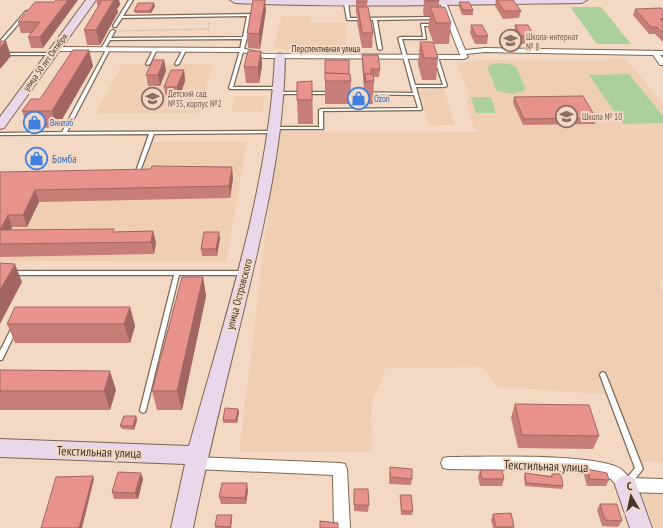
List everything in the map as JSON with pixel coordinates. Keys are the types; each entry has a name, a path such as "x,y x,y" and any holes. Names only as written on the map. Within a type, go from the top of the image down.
{"street":[{"name":"улица 50 лет Октября","path":"0,125 91,0"},
{"path":"234,0 346,3 581,0"},
{"path":"442,1 449,18 448,26 462,52"},
{"name":"Перспективная улица","path":"53,51 106,49 242,50 264,56 405,57 464,57 462,52 485,50 663,53"},
{"path":"655,53 663,63"},
{"name":"улица Островского","path":"182,528 196,459 259,218 279,90 280,56"},
{"name":"Текстильная улица","path":"0,448 340,469 342,528"},
{"name":"Текстильная улица","path":"448,463 572,465 599,468 616,474 626,485"},
{"path":"641,528 626,485 663,486"}],"lane":[{"path":"64,134 106,49 114,28 131,0"},
{"path":"346,3 348,19 449,18"},
{"path":"0,43 28,10"},
{"path":"250,10 245,38 231,88 415,94"},
{"path":"121,17 249,14"},
{"path":"375,19 380,49"},
{"path":"0,134 152,133 321,128 320,110 420,109 400,38 425,38 422,26 437,26"},
{"path":"109,39 245,38"},
{"path":"148,64 156,49"},
{"path":"177,64 184,50"},
{"path":"0,54 53,51"},
{"path":"413,86 445,86 436,57"},
{"path":"137,174 152,133"},
{"path":"143,410 177,273"},
{"path":"3,274 245,273"},
{"path":"0,358 18,321"},
{"path":"603,374 639,469 626,485"}],"path":[{"path":"205,15 210,23 206,38"},
{"path":"114,28 208,29"}],"shaded area":[{"path":"281,16 311,16 310,23 347,23 346,50 274,49"},
{"path":"626,59 663,104 663,280 659,283 663,292 663,463 632,460 614,395 497,387 484,367 386,368 371,404 373,452 239,452 278,131 481,132 473,127 466,100 470,97 457,63 483,60"},
{"name":"Детский сад №35, корпус №2","path":"122,64 213,64 198,113 96,113"},
{"path":"444,89 455,125 429,126 419,90"},
{"path":"235,96 265,96 263,112 231,112"},
{"path":"153,142 247,142 226,262 0,261 0,222 23,183 138,182"},
{"path":"641,493 663,494 663,528 655,528"}],"green space":[{"path":"570,7 601,7 631,44 597,44"},
{"path":"496,63 509,64 516,67 525,90 513,94 497,91 487,67"},
{"path":"629,74 663,116 663,123 623,124 589,75"},
{"path":"471,97 491,97 496,113 476,113"}],"building":[{"path":"56,0 68,0 40,37 28,37 40,22 18,22 35,2 54,2"},
{"path":"102,0 114,0 96,30 84,30"},
{"path":"253,0 265,0 259,34 247,33"},
{"path":"357,0 367,0 367,2 357,2"},
{"path":"425,0 439,0 439,1 426,1"},
{"path":"497,0 513,0 521,11 504,11"},
{"path":"459,2 469,2 473,10 463,10"},
{"path":"138,3 154,3 150,11 134,11"},
{"path":"358,7 368,7 373,33 362,33"},
{"path":"430,7 445,7 451,23 436,23"},
{"path":"661,8 663,10 663,19 660,19 663,21 663,33 657,27 651,27 635,9"},
{"path":"471,25 482,25 488,36 476,36"},
{"path":"515,25 528,25 534,36 521,36"},
{"path":"0,41 6,41 0,48"},
{"path":"420,42 433,42 438,58 424,58"},
{"path":"73,50 89,50 52,111 22,111 31,99 40,99"},
{"path":"248,51 261,51 258,67 244,67"},
{"path":"362,55 378,55 380,69 371,69 371,74 365,74 365,83"},
{"path":"153,60 164,60 158,75 146,75"},
{"path":"325,60 349,60 349,74 325,73"},
{"path":"171,70 184,70 177,87 164,87"},
{"path":"325,73 350,74 351,81 325,81"},
{"path":"365,74 373,74 374,81 366,81"},
{"path":"312,81 312,100 297,100 297,82"},
{"path":"583,96 596,118 524,119 514,97"},
{"path":"152,166 232,167 229,186 35,190 23,215 8,215 0,230 0,172 151,169"},
{"path":"114,229 113,232 153,231 151,242 0,244 0,230"},
{"path":"204,232 219,232 216,249 201,249"},
{"path":"0,263 15,264 0,290"},
{"path":"182,277 203,277 177,391 152,391"},
{"path":"15,307 130,307 124,324 7,324"},
{"path":"0,370 110,371 104,391 0,391"},
{"path":"515,404 589,405 599,436 522,435"},
{"path":"225,408 238,409 236,420 223,420"},
{"path":"124,416 136,416 133,426 120,426"},
{"path":"390,467 412,469 412,479 390,477"},
{"path":"587,469 607,473 609,480 590,479"},
{"path":"480,470 502,470 504,479 482,479"},
{"path":"118,472 141,473 135,493 112,492"},
{"path":"525,473 552,477 552,474 561,474 563,486 526,483"},
{"path":"93,476 79,528 41,528 56,477"},
{"path":"222,483 247,483 245,498 219,497"},
{"path":"354,489 368,489 369,505 354,505"},
{"path":"400,495 411,495 413,511 402,511"},
{"path":"600,504 617,504 622,521 605,520"},
{"path":"511,513 514,527 496,527 493,514"},
{"path":"217,515 232,515 230,527 215,526"},
{"path":"320,521 338,523 338,528 320,528"}],"place":[{"name":"Школа-интернат № 8","path":"510,41"},
{"name":"Детский сад №35, корпус №2","path":"153,98"},
{"name":"Ozon","path":"359,98"},
{"name":"Школа № 10","path":"566,116"},
{"name":"Винлаб","path":"34,122"},
{"name":"Бомба","path":"37,159"}]}
